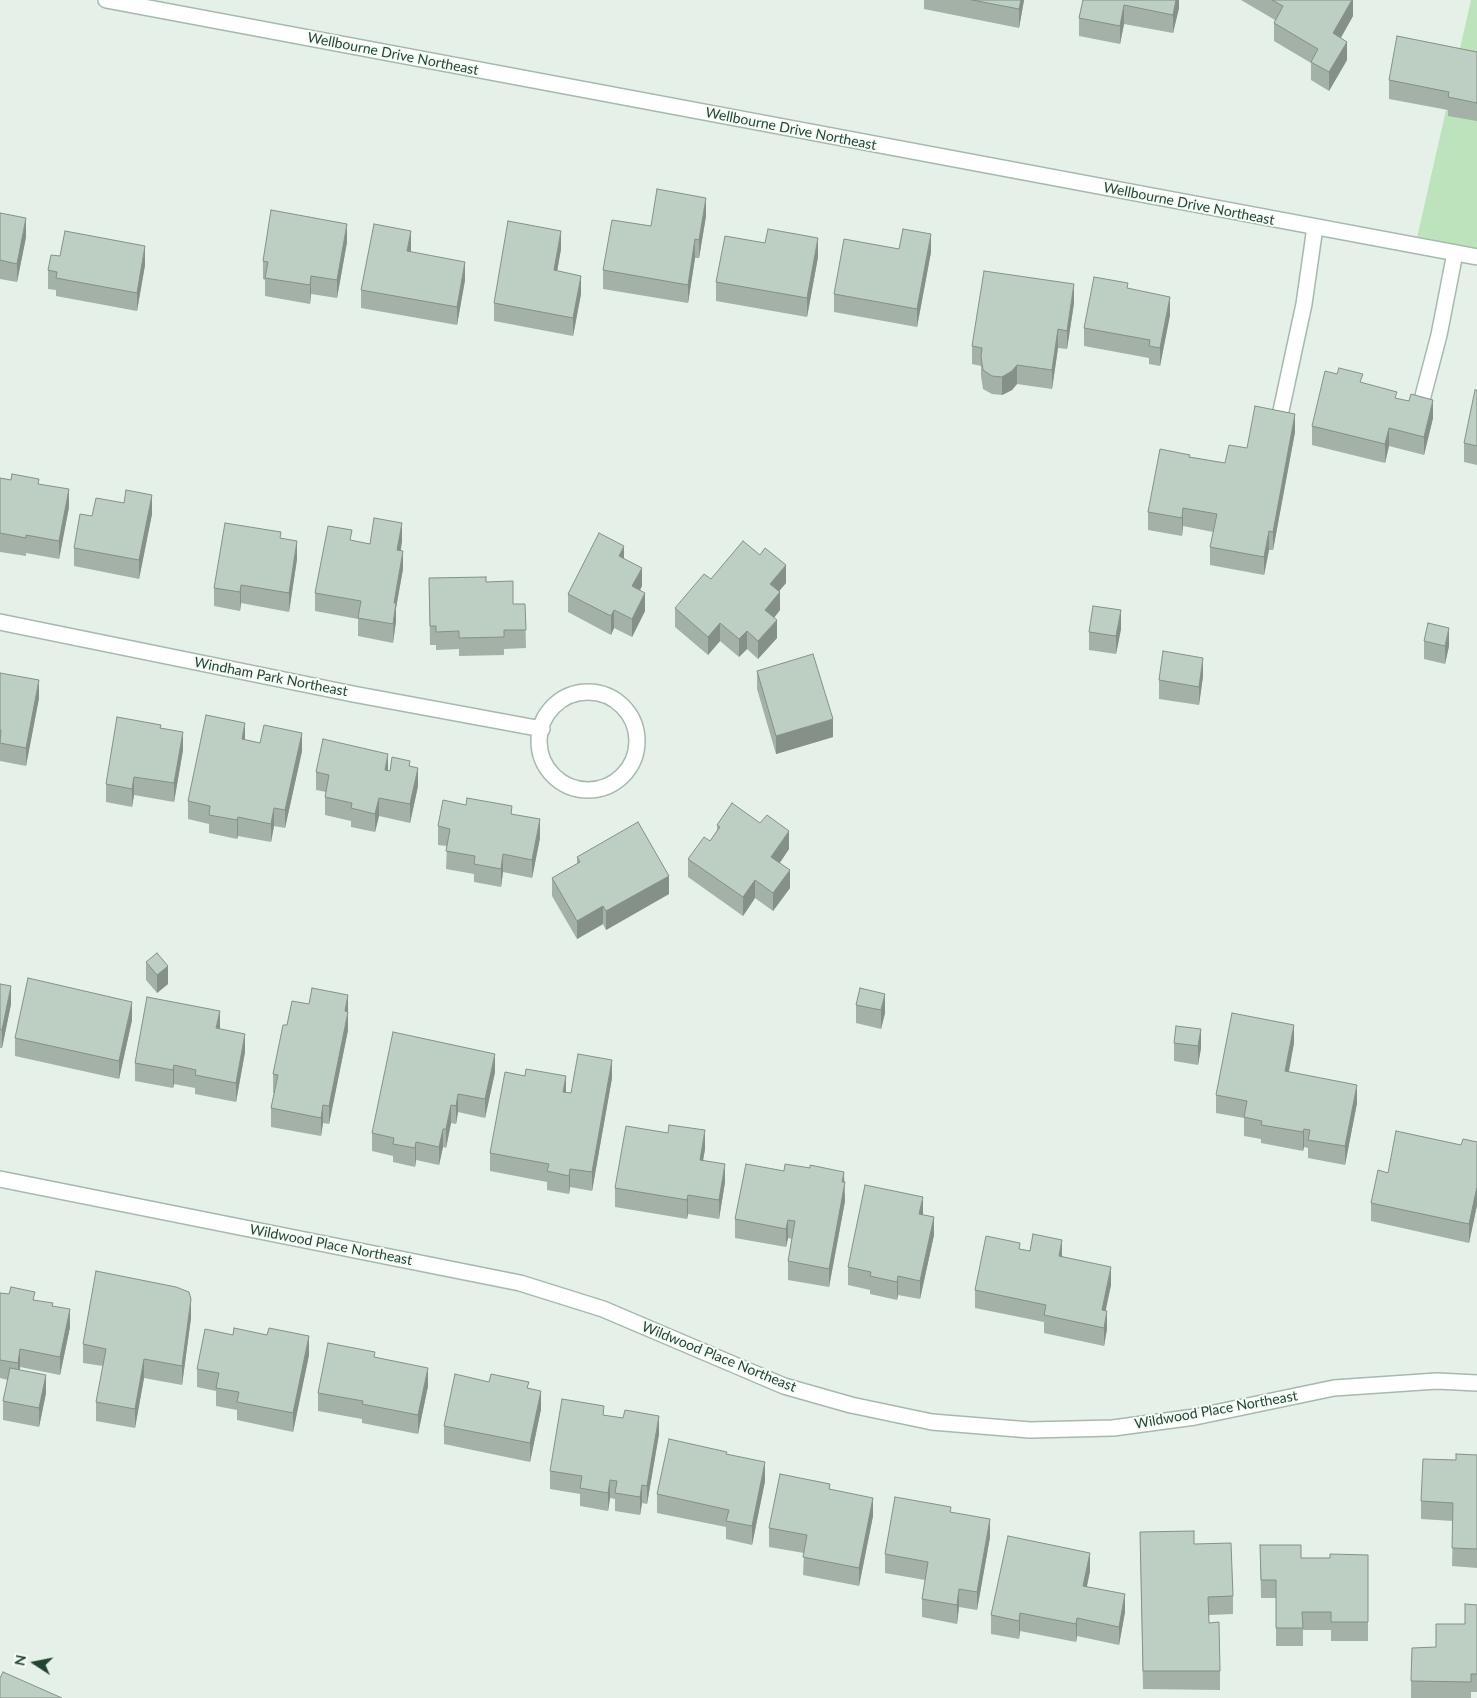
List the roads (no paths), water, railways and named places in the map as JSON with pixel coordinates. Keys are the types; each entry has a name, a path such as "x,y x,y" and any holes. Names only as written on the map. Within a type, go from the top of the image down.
{"street":[{"name":"Wellbourne Drive Northeast","path":"106,0 1477,258"},
{"path":"1279,420 1304,304 1315,227"},
{"path":"1423,396 1439,335 1454,253"},
{"name":"Windham Park Northeast","path":"0,622 353,694 542,730"},
{"path":"588,692 606,695 622,706 632,720 637,744 630,766 613,783 596,790 579,790 568,786 554,777 542,760 538,740 542,730 548,712 560,700 571,695 588,692"},
{"name":"Wildwood Place Northeast","path":"0,1178 520,1282 603,1309 784,1386 851,1406 932,1422 1030,1430 1113,1428 1195,1417 1334,1388 1437,1381 1477,1384"}]}
